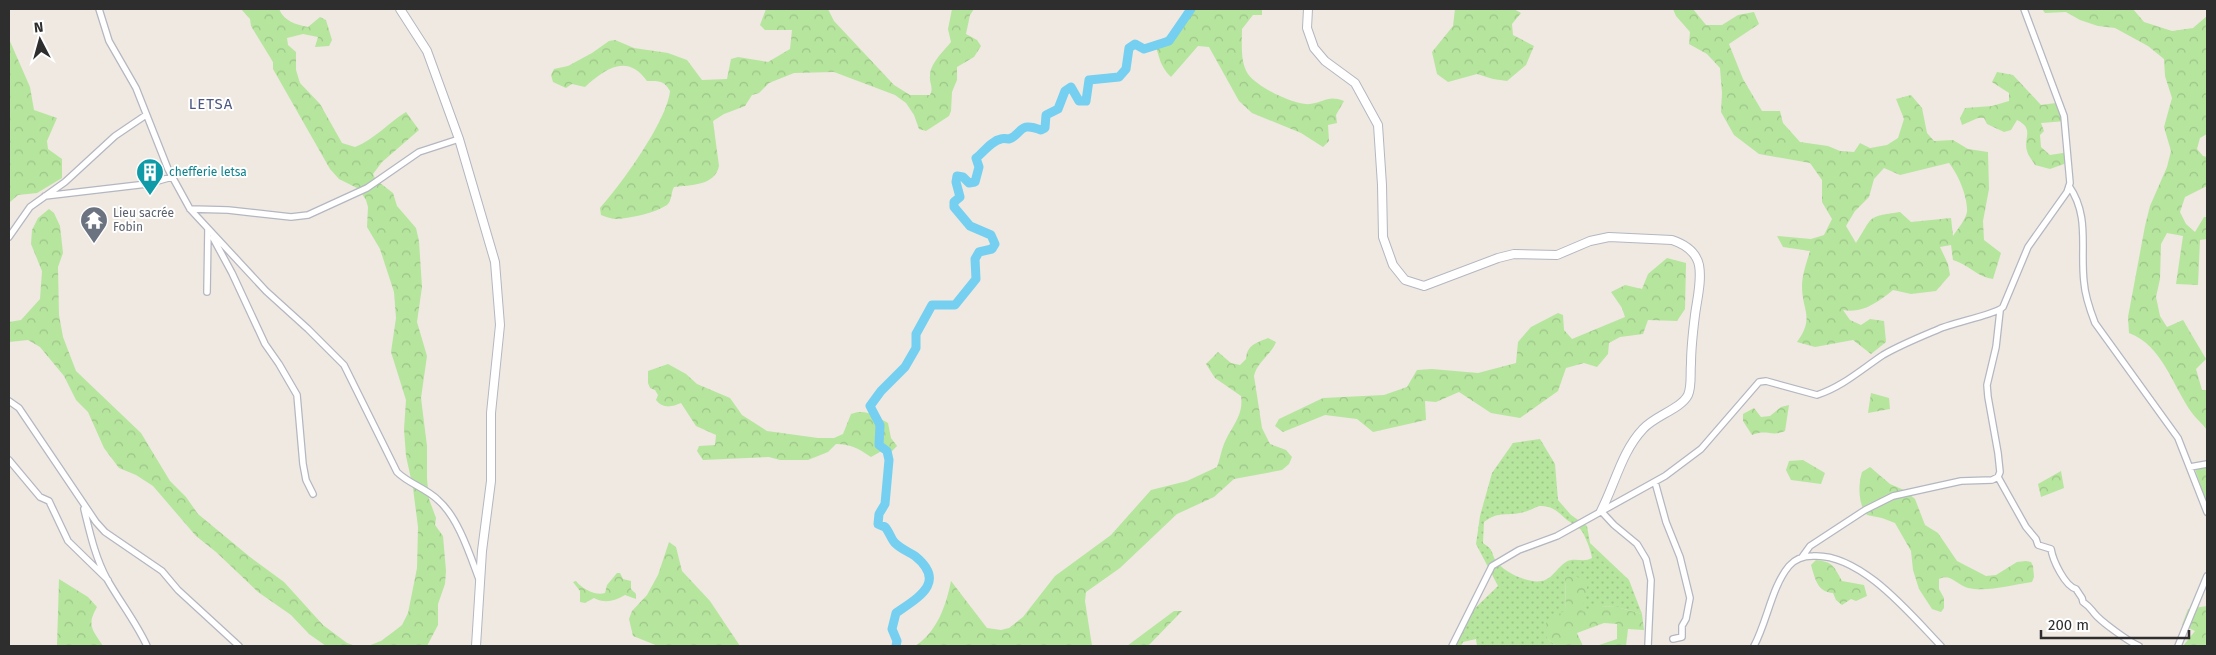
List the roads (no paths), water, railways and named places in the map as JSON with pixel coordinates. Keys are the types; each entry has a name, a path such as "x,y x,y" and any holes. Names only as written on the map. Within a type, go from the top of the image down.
{"street":[{"path":"99,9 109,41 136,88 172,177 190,209 266,291 308,329 344,366 397,472 406,482 429,492 440,501 467,546 480,580"},
{"path":"400,9 427,52 459,139 495,262 500,325 494,362 491,413 491,481 483,534 476,646"},
{"path":"1308,9 1307,28 1314,48 1325,61 1355,83 1378,125 1383,236 1393,265 1405,280 1424,286 1498,258 1514,254 1557,255 1590,241 1609,237 1672,240 1681,243 1696,258 1699,265 1699,287 1691,353 1689,394 1678,405 1651,421 1637,436 1625,455 1601,510"},
{"path":"1802,557 1805,551 1818,540 1887,498 1961,481 1992,480 1998,477 2000,472 1998,452 1987,385 1996,347 2000,312 2009,298 2028,247 2069,186 2070,168 2064,116 2024,9"},
{"path":"9,237 25,212 79,170 115,136 146,116"},
{"path":"190,209 228,210 291,217 308,215 368,188 419,152 459,139"},
{"path":"44,196 147,184 172,177"},
{"path":"2069,186 2079,204 2083,228 2084,282 2095,323 2116,355 2169,424 2190,467 2207,512"},
{"path":"207,292 209,230"},
{"path":"209,230 232,273 265,344 280,364 297,395 303,464 306,480 313,494"},
{"path":"1452,646 1492,566 1519,550 1557,536 1601,510 1655,482 1701,449 1758,382 1766,381 1817,395 1842,383 1885,354 1941,328 1967,319 2000,312"},
{"path":"9,401 23,414 82,503 105,532 162,571 178,590 239,646"},
{"path":"9,460 40,497 49,501 68,541 108,580"},
{"path":"2190,467 2207,464"},
{"path":"1998,477 2026,527 2036,538 2038,545 2051,549 2053,558 2061,571 2064,581 2071,588 2076,589 2082,598 2082,602 2090,606 2094,614 2110,628 2114,628 2139,646"},
{"path":"1655,482 1666,522 1680,557 1690,598 1686,619 1682,626 1682,637 1673,639"},
{"path":"82,503 98,559 108,580 136,623 147,646"},
{"path":"1601,510 1614,525 1637,544 1646,559 1651,580 1648,646"},
{"path":"1754,646 1783,574 1790,565 1802,557 1822,555 1838,560 1866,575 1896,600 1941,646"},
{"path":"2178,646 2207,576"}],"waterway":[{"path":"896,646 897,641 892,629 896,613 921,595 929,581 929,574 924,565 915,556 897,545 885,527 878,524 879,514 885,504 889,460 887,451 879,445 880,425 870,406 881,391 905,367 916,348 916,334 932,305 955,305 976,279 975,259 979,252 992,249 995,244 991,235 970,226 954,207 954,202 960,197 956,182 957,176 963,177 969,183 975,182 979,167 976,158 991,144 997,140 1009,139 1024,128 1041,130 1045,128 1046,115 1058,109 1065,91 1071,87 1079,101 1086,101 1089,80 1119,77 1126,69 1129,48 1135,44 1144,49 1169,41 1191,9"}],"place":[{"name":"chefferie letsa","path":"150,196"},
{"name":"Lieu sacrée Fobin","path":"94,244"}],"district":[{"name":"LETSA","path":"211,104"}]}
